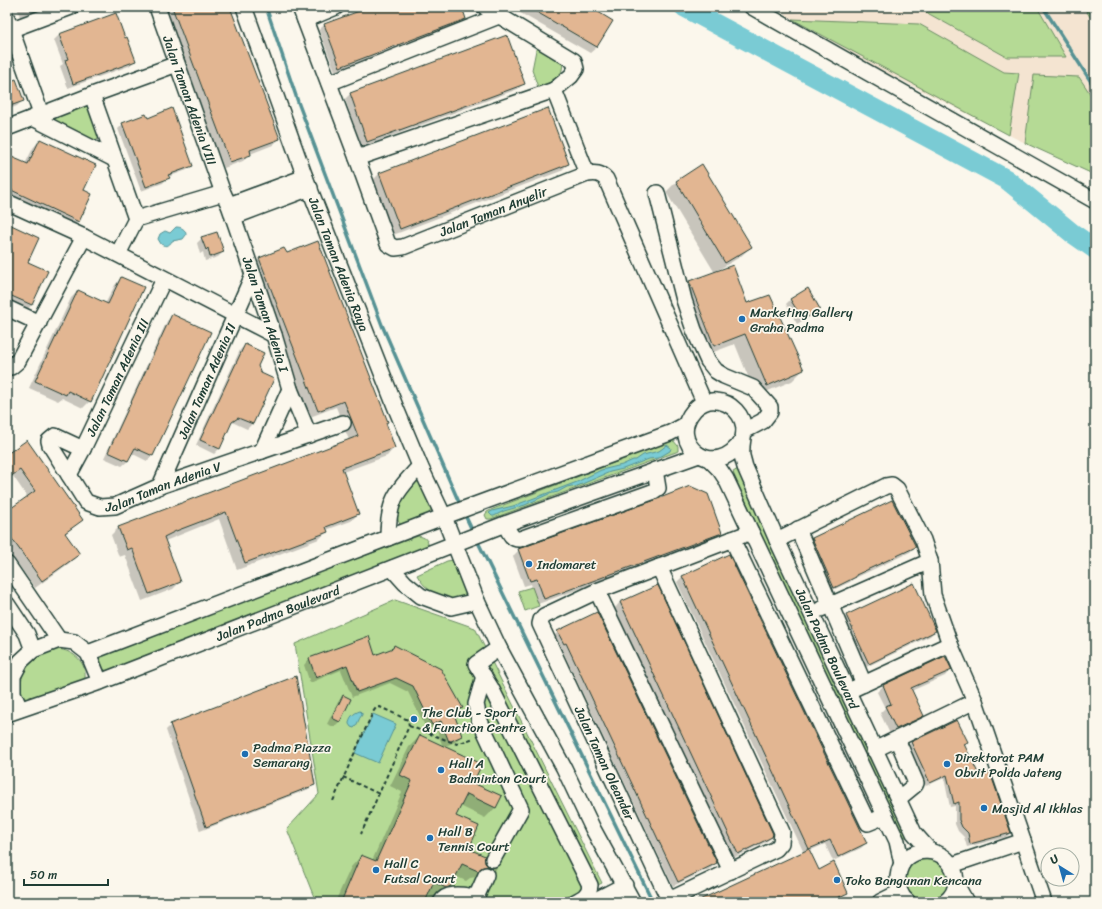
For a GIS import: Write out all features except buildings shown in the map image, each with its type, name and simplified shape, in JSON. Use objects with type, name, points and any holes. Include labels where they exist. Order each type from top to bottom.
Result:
[{"type":"street","points":[[71,7],[8,26],[37,116],[114,159]]},
{"type":"street","name":"Jalan Taman Adenia VIII","points":[[157,7],[228,205]]},
{"type":"street","name":"Jalan Taman Adenia Raya","points":[[244,7],[307,183],[395,406],[420,466],[444,517],[477,601],[499,648],[564,768],[593,829],[633,902]]},
{"type":"street","points":[[302,13],[336,7]]},
{"type":"street","points":[[358,158],[554,90],[572,76],[576,69],[574,61],[485,7]]},
{"type":"street","points":[[752,7],[1095,201]]},
{"type":"street","name":"Jalan Taman Anyelir","points":[[302,13],[358,158],[388,244],[395,248],[403,247],[587,174]]},
{"type":"street","points":[[328,83],[499,16]]},
{"type":"street","points":[[7,128],[177,64]]},
{"type":"street","points":[[554,90],[587,174],[597,173],[606,179],[704,402]]},
{"type":"street","points":[[92,95],[136,219],[118,254]]},
{"type":"street","points":[[136,219],[228,205],[307,183]]},
{"type":"street","points":[[657,193],[684,300],[694,330],[712,366],[724,376],[753,388],[771,408],[768,415],[743,436]]},
{"type":"street","points":[[7,202],[84,237],[274,335]]},
{"type":"street","name":"Jalan Taman Adenia I","points":[[228,205],[274,335],[290,389],[309,435]]},
{"type":"street","points":[[7,367],[18,361],[84,237]]},
{"type":"street","name":"Jalan Taman Adenia II","points":[[160,486],[253,276]]},
{"type":"street","name":"Jalan Taman Adenia III","points":[[69,475],[83,449],[164,279]]},
{"type":"street","points":[[7,308],[39,323]]},
{"type":"street","points":[[692,374],[712,366]]},
{"type":"street","points":[[262,451],[290,389]]},
{"type":"street","points":[[719,401],[732,406],[743,421],[743,436],[737,449],[720,459],[704,457],[692,449],[687,442],[685,425],[689,415],[696,407],[704,402],[719,401]]},
{"type":"street","name":"Jalan Taman Adenia V","points":[[83,449],[55,436],[50,441],[50,446],[86,502],[100,507],[115,506],[160,486],[343,423]]},
{"type":"street","points":[[88,652],[670,433],[685,425]]},
{"type":"street","name":"Jalan Padma Boulevard","points":[[743,436],[742,456],[745,467],[777,540],[914,833],[930,851]]},
{"type":"street","name":"Jalan Padma Boulevard","points":[[14,712],[100,682],[502,525],[655,470],[704,457],[720,470],[726,479],[897,841],[902,864]]},
{"type":"street","points":[[388,538],[388,519],[394,496],[420,466]]},
{"type":"street","points":[[777,540],[886,486],[892,485],[897,489],[923,540],[930,561],[933,595],[950,644],[975,702],[1044,902]]},
{"type":"street","points":[[798,529],[864,684]]},
{"type":"street","points":[[731,871],[598,591],[751,532]]},
{"type":"street","points":[[732,539],[868,823],[885,816]]},
{"type":"street","points":[[811,614],[930,561]]},
{"type":"street","points":[[7,564],[59,640]]},
{"type":"street","points":[[659,567],[782,832],[781,843],[776,849],[670,901]]},
{"type":"street","points":[[393,568],[405,583],[421,596],[451,607],[477,601]]},
{"type":"street","name":"Jalan Taman Oleander","points":[[598,591],[544,616],[540,624],[670,901]]},
{"type":"street","points":[[7,604],[27,634],[32,650]]},
{"type":"street","points":[[773,623],[791,616]]},
{"type":"street","points":[[14,712],[10,677],[21,661],[32,650],[59,640],[74,642],[88,652],[100,682]]},
{"type":"street","points":[[847,692],[950,644]]},
{"type":"street","points":[[493,859],[521,809],[479,719],[476,704],[480,670],[499,648]]},
{"type":"street","points":[[480,670],[590,885],[586,896],[575,902]]},
{"type":"street","points":[[874,750],[975,702]]},
{"type":"street","points":[[814,713],[832,704]]},
{"type":"street","points":[[897,739],[916,783],[898,799]]},
{"type":"street","points":[[496,755],[518,744]]},
{"type":"street","points":[[952,865],[1023,841]]},
{"type":"street","points":[[880,902],[904,897],[897,883],[898,873],[902,864],[909,856],[919,852],[930,851],[938,853],[946,858],[952,865],[956,884],[966,902]]},
{"type":"street","points":[[441,902],[449,895],[476,899],[486,875]]},
{"type":"street","points":[[945,902],[953,893],[956,884]]},
{"type":"street","points":[[592,902],[624,885]]},
{"type":"path","points":[[333,801],[376,708],[380,707],[408,720],[409,726],[361,834]]},
{"type":"path","points":[[409,726],[457,744],[486,734]]},
{"type":"path","points":[[343,777],[379,794]]},
{"type":"shaded area","points":[[772,7],[1095,7],[1095,175],[1017,139],[883,71]]},
{"type":"green space","points":[[922,7],[1037,7],[1066,57],[1007,57],[922,10]]},
{"type":"green space","points":[[1084,7],[1095,7],[1095,25]]},
{"type":"green space","points":[[792,19],[919,24],[1004,72],[1019,73],[1009,135]]},
{"type":"green space","points":[[537,45],[563,59],[562,72],[560,76],[550,85],[539,90],[532,70]]},
{"type":"green space","points":[[1034,75],[1079,77],[1095,101],[1095,175],[1025,143]]},
{"type":"green space","points":[[88,104],[99,137],[95,143],[50,122],[49,116]]},
{"type":"green space","points":[[673,440],[678,446],[678,451],[676,452],[491,519],[487,519],[485,515],[493,509]]},
{"type":"green space","points":[[738,469],[741,471],[909,834],[908,837],[903,837],[810,642],[734,475],[733,472]]},
{"type":"green space","points":[[421,480],[432,508],[423,518],[402,528],[398,520],[398,508],[407,491]]},
{"type":"green space","points":[[418,536],[426,539],[428,548],[108,671],[100,665],[99,655],[109,650]]},
{"type":"green space","points":[[453,560],[473,594],[454,599],[441,597],[427,588],[417,575],[447,561]]},
{"type":"green space","points":[[532,587],[539,606],[525,611],[518,591]]},
{"type":"green space","name":"The Club - Sport & Function Centre","points":[[395,600],[475,628],[602,883],[564,902],[316,902],[287,829],[319,794],[295,644]]},
{"type":"green space","points":[[55,649],[72,653],[83,666],[85,678],[80,682],[29,699],[24,698],[21,681],[28,663],[36,655]]},
{"type":"green space","points":[[928,855],[945,866],[949,877],[949,885],[945,891],[932,900],[917,900],[911,897],[903,880],[910,863]]},
{"type":"water","points":[[176,227],[185,231],[186,235],[183,239],[172,241],[167,246],[161,244],[158,239],[160,234],[165,231],[170,233]]},
{"type":"water","points":[[667,445],[671,448],[670,451],[658,458],[649,459],[623,469],[610,472],[575,487],[567,487],[558,492],[549,494],[525,505],[504,511],[494,516],[489,513],[513,506],[577,482],[601,470],[636,460],[643,455],[659,451]]},
{"type":"water","points":[[360,711],[362,715],[354,728],[351,727],[349,722],[353,714]]},
{"type":"water","points":[[373,714],[396,724],[378,763],[355,753]]},
{"type":"waterway","points":[[266,7],[298,102],[382,325],[461,507]]},
{"type":"waterway","points":[[684,7],[1006,179],[1072,233],[1095,249]]},
{"type":"waterway","points":[[1043,7],[1095,88]]},
{"type":"waterway","points":[[464,513],[473,532]]},
{"type":"waterway","points":[[477,540],[653,902]]},
{"type":"place","name":"Marketing Gallery Graha Padma","points":[[742,319]]},
{"type":"place","name":"Indomaret","points":[[529,564]]},
{"type":"place","name":"The Club - Sport & Function Centre","points":[[414,719]]},
{"type":"place","name":"Padma Piazza Semarang","points":[[245,754]]},
{"type":"place","name":"Direktorat PAM Obvit Polda Jateng","points":[[947,764]]},
{"type":"place","name":"Hall A Badminton Court","points":[[441,770]]},
{"type":"place","name":"Masjid Al Ikhlas","points":[[984,808]]},
{"type":"place","name":"Hall B Tennis Court","points":[[430,838]]},
{"type":"place","name":"Hall C Futsal Court","points":[[376,870]]},
{"type":"place","name":"Toko Bangunan Kencana","points":[[837,880]]}]
